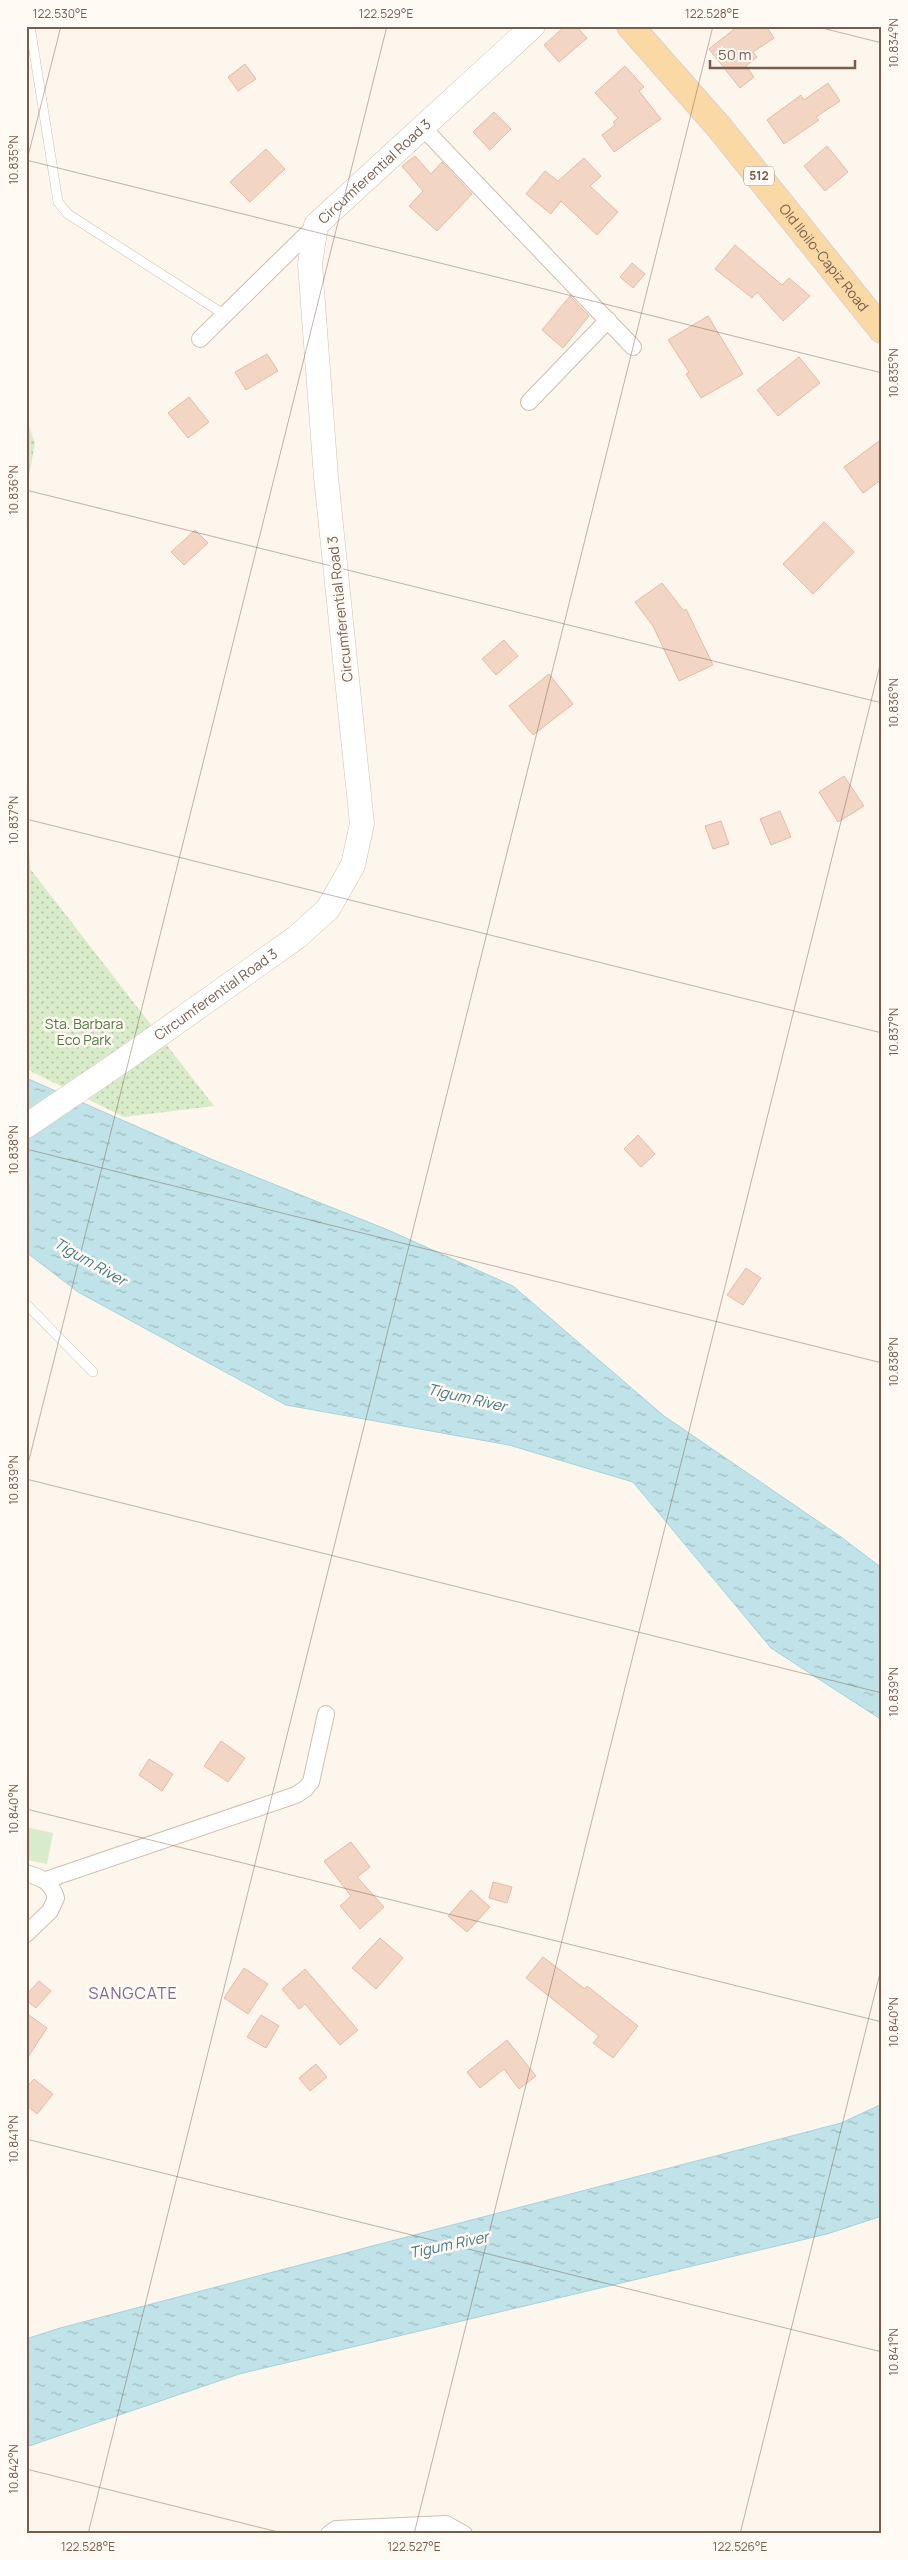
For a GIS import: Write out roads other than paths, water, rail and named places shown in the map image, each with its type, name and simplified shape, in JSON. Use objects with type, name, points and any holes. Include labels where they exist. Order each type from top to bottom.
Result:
[{"type":"main road","name":"Circumferential Road 3","points":[[26,1126],[122,1061],[297,937],[328,909],[353,865],[362,824],[325,467],[310,264],[316,225],[424,129],[533,26]]},
{"type":"main road","name":"Old Iloilo-Capiz Road","points":[[630,26],[719,126],[882,330]]},
{"type":"street","points":[[424,129],[634,347]]},
{"type":"street","points":[[200,339],[316,225]]},
{"type":"street","points":[[529,402],[608,320]]},
{"type":"street","points":[[46,1880],[296,1795],[311,1782],[326,1714]]},
{"type":"street","points":[[26,1873],[46,1880],[54,1888],[56,1898],[50,1911],[26,1934]]},
{"type":"street","points":[[329,2534],[336,2529],[446,2524],[464,2534]]},
{"type":"lane","points":[[30,26],[58,202],[68,214],[225,315]]},
{"type":"lane","points":[[26,1304],[93,1372]]},
{"type":"water","name":"Tigum River","points":[[26,1078],[211,1159],[388,1230],[513,1286],[664,1416],[841,1537],[882,1568],[882,1720],[771,1648],[633,1482],[509,1445],[286,1405],[78,1292],[26,1252]]},
{"type":"water","name":"Tigum River","points":[[882,2104],[882,2216],[827,2234],[239,2374],[26,2447],[26,2339],[60,2328],[841,2123]]},
{"type":"district","name":"SANGCATE","points":[[133,1993]]},
{"type":"park label","name":"Sta. Barbara Eco Park","points":[[84,1032]]}]
